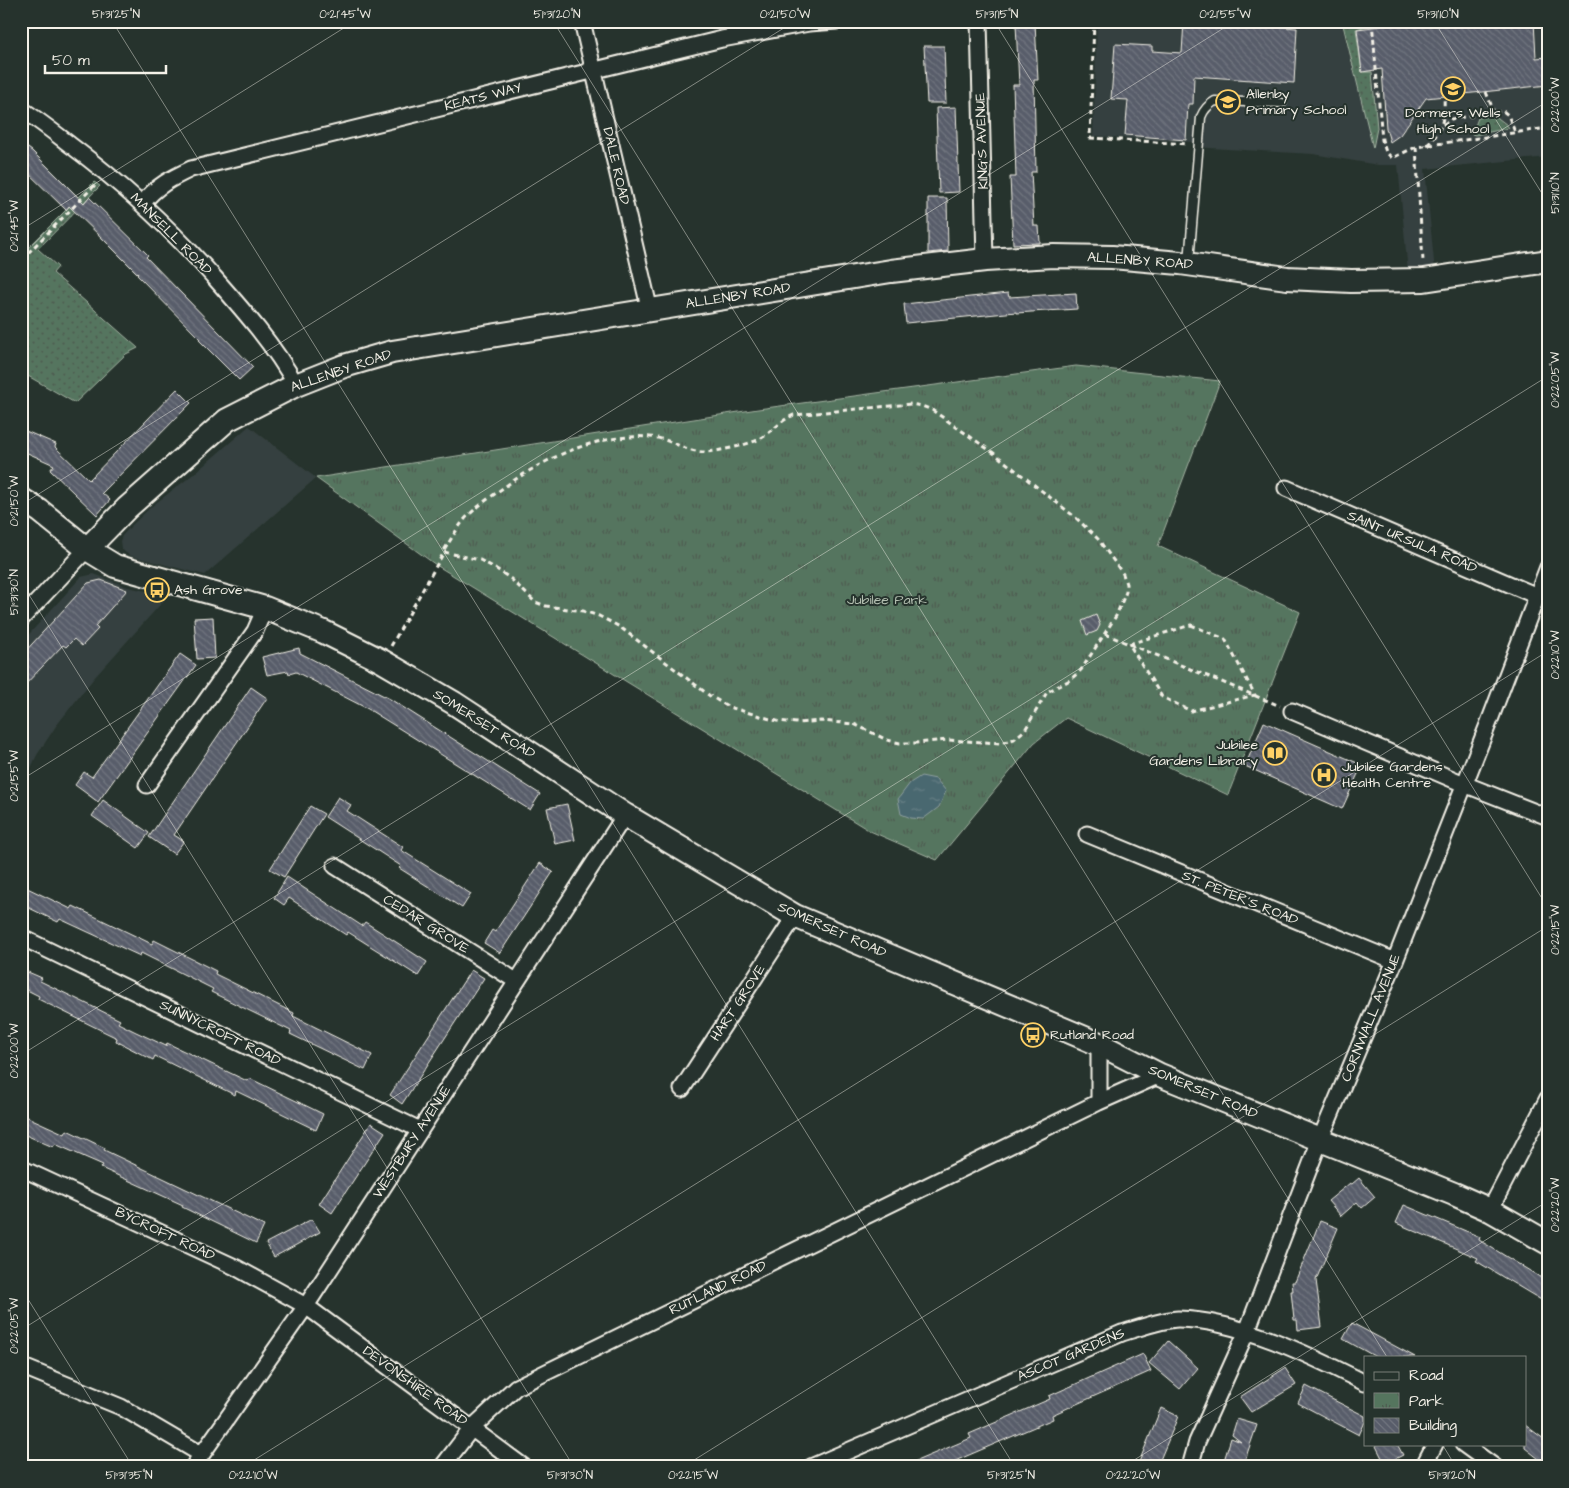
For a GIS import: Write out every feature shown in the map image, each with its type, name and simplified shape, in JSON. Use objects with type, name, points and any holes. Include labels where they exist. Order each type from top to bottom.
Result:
[{"type":"street","name":"DALE ROAD","points":[[582,21],[650,311]]},
{"type":"street","name":"KEATS WAY","points":[[143,203],[152,192],[166,181],[191,169],[722,39],[809,23],[837,21]]},
{"type":"street","name":"KING'S AVENUE","points":[[979,21],[985,260]]},
{"type":"street","name":"MANSELL ROAD","points":[[21,109],[107,173],[143,203],[239,305],[284,363],[296,385]]},
{"type":"street","name":"ALLENBY ROAD","points":[[21,618],[127,508],[227,420],[296,385],[344,366],[392,352],[891,271],[985,260],[1054,256],[1112,257],[1189,264],[1287,278],[1350,280],[1424,280],[1548,261]]},
{"type":"street","name":"SAINT URSULA ROAD","points":[[1286,488],[1537,596]]},
{"type":"street","name":"SOMERSET ROAD","points":[[21,499],[40,511],[87,549],[115,566],[265,608],[324,632],[382,661],[454,703],[625,814],[795,916],[1099,1044],[1160,1075],[1454,1194],[1490,1210],[1548,1243]]},
{"type":"street","name":"CORNWALL AVENUE","points":[[1190,1467],[1197,1442],[1247,1331],[1320,1140],[1395,961],[1548,567]]},
{"type":"street","points":[[147,785],[255,631],[265,608]]},
{"type":"street","points":[[1292,711],[1464,784],[1548,817]]},
{"type":"street","name":"WESTBURY AVENUE","points":[[197,1460],[306,1306],[625,814]]},
{"type":"street","name":"ST. PETER'S ROAD","points":[[1087,834],[1395,961]]},
{"type":"street","name":"CEDAR GROVE","points":[[336,866],[516,981]]},
{"type":"street","name":"HART GROVE","points":[[682,1089],[795,916]]},
{"type":"street","name":"SUNNYCROFT ROAD","points":[[21,936],[420,1130]]},
{"type":"street","points":[[1099,1044],[1099,1102]]},
{"type":"street","name":"RUTLAND ROAD","points":[[442,1467],[472,1428],[516,1387],[1099,1102],[1160,1075]]},
{"type":"street","points":[[1490,1210],[1548,1098]]},
{"type":"street","name":"BYCROFT ROAD","points":[[21,1168],[235,1266],[306,1306]]},
{"type":"street","name":"DEVONSHIRE ROAD","points":[[306,1306],[524,1467]]},
{"type":"street","name":"ASCOT GARDENS","points":[[811,1467],[1122,1332],[1177,1319],[1247,1331],[1320,1361],[1364,1383]]},
{"type":"street","points":[[21,1366],[121,1407],[197,1460]]},
{"type":"street","points":[[1422,1467],[1434,1446]]},
{"type":"street","points":[[1466,1446],[1495,1467]]},
{"type":"lane","points":[[1189,264],[1203,111],[1215,101],[1282,103]]},
{"type":"path","points":[[1094,21],[1090,138],[1190,144]]},
{"type":"path","points":[[1372,21],[1384,146],[1386,152],[1392,158],[1396,158],[1416,147],[1548,128]]},
{"type":"path","points":[[1486,92],[1494,112]]},
{"type":"path","points":[[1427,145],[1432,141],[1443,124],[1445,113],[1444,96]]},
{"type":"path","points":[[1443,124],[1451,119],[1503,110],[1508,115],[1515,132]]},
{"type":"path","points":[[1416,147],[1422,256]]},
{"type":"path","points":[[28,253],[107,173]]},
{"type":"path","points":[[382,661],[443,552],[465,520],[479,506],[509,483],[547,461],[594,443],[626,438],[648,437],[663,439],[705,452],[752,442],[764,437],[785,419],[794,415],[911,404],[932,410],[995,454],[1075,517],[1098,540],[1123,574],[1126,592],[1116,616],[1081,670],[1070,680],[1047,692],[1025,730],[1014,739],[1001,743],[947,740],[916,744],[886,740],[854,724],[821,721],[797,723],[777,721],[729,707],[710,696],[620,627],[599,616],[583,611],[551,607],[535,602],[511,579],[495,568],[480,560],[443,552]]},
{"type":"path","points":[[1129,644],[1191,625],[1225,639],[1254,695]]},
{"type":"path","points":[[1105,634],[1292,711]]},
{"type":"path","points":[[1129,644],[1162,697],[1192,711],[1254,695]]},
{"type":"shaded area","points":[[1097,21],[1341,21],[1352,65],[1342,21],[1548,21],[1548,157],[1425,169],[1435,272],[1408,273],[1398,165],[1378,165],[1313,154],[1193,147],[1192,142],[1093,136]]},
{"type":"shaded area","points":[[249,426],[316,478],[205,575],[131,556],[121,548],[120,541],[122,536],[131,526],[152,506],[195,473]]},
{"type":"shaded area","points":[[94,574],[128,587],[168,596],[94,678],[56,726],[37,755],[21,789],[21,643],[81,577]]},
{"type":"green space","points":[[1342,21],[1366,21],[1367,26],[1356,29],[1362,72],[1372,72],[1377,128],[1373,148]]},
{"type":"green space","points":[[1494,115],[1509,128],[1472,134],[1478,118]]},
{"type":"green space","points":[[94,182],[100,186],[38,249],[58,267],[53,273],[138,348],[126,354],[75,403],[21,372],[21,244],[27,249]]},
{"type":"green space","name":"Jubilee Park","points":[[1076,366],[1220,381],[1158,546],[1300,612],[1228,795],[1066,718],[1034,743],[937,860],[870,831],[436,565],[316,478],[758,409]]},
{"type":"water","points":[[921,776],[936,779],[946,791],[939,807],[923,819],[911,818],[901,814],[898,799],[910,783]]},
{"type":"building","points":[[1184,21],[1258,21],[1258,25],[1297,28],[1294,83],[1194,76],[1193,104],[1188,104],[1186,140],[1125,135],[1128,100],[1111,99],[1115,44],[1152,46],[1152,51],[1182,53]]},
{"type":"building","name":"Dormers Wells High School","points":[[1380,21],[1534,21],[1536,58],[1548,57],[1548,85],[1426,98],[1400,135],[1390,142],[1386,128],[1382,69],[1362,72],[1357,29],[1381,26]]},
{"type":"building","points":[[1035,23],[1038,80],[1034,80],[1036,172],[1031,172],[1034,226],[1039,226],[1040,243],[1013,244],[1010,177],[1016,177],[1013,85],[1019,85],[1016,24]]},
{"type":"building","points":[[924,46],[944,46],[946,103],[927,103]]},
{"type":"building","points":[[956,107],[959,192],[939,193],[936,108]]},
{"type":"building","points":[[21,143],[32,151],[84,203],[89,197],[148,255],[146,257],[253,367],[239,380],[104,240],[69,206],[66,210],[21,166]]},
{"type":"building","points":[[928,198],[947,198],[948,251],[928,253]]},
{"type":"building","points":[[1008,293],[1009,297],[1076,293],[1077,309],[1016,312],[906,323],[904,304]]},
{"type":"building","points":[[177,389],[191,403],[102,493],[110,500],[97,515],[50,470],[54,465],[21,450],[21,429],[56,444],[55,447],[89,480]]},
{"type":"building","points":[[101,580],[127,590],[95,626],[98,629],[82,646],[74,639],[66,647],[63,645],[21,689],[21,656],[88,583]]},
{"type":"building","points":[[1096,615],[1100,625],[1097,631],[1087,635],[1082,621]]},
{"type":"building","points":[[213,617],[215,658],[197,659],[194,618]]},
{"type":"building","points":[[299,648],[300,653],[390,699],[540,794],[530,810],[368,709],[296,672],[289,674],[288,671],[267,675],[262,657]]},
{"type":"building","points":[[180,654],[196,665],[98,802],[75,785],[84,772],[92,777]]},
{"type":"building","points":[[251,687],[267,698],[174,835],[184,841],[174,854],[149,837]]},
{"type":"building","points":[[1264,722],[1362,765],[1342,809],[1245,766]]},
{"type":"building","points":[[338,797],[351,805],[347,811],[403,847],[401,850],[471,894],[462,908],[399,868],[401,866],[325,817]]},
{"type":"building","points":[[103,800],[149,833],[138,848],[92,816]]},
{"type":"building","points":[[567,804],[575,840],[555,844],[547,808]]},
{"type":"building","points":[[310,806],[324,814],[284,877],[270,869]]},
{"type":"building","points":[[540,863],[553,872],[500,953],[484,943],[492,930],[495,932]]},
{"type":"building","points":[[287,877],[362,926],[365,922],[427,962],[418,976],[348,932],[346,935],[289,898],[284,905],[274,898]]},
{"type":"building","points":[[21,885],[71,909],[73,906],[152,944],[154,940],[216,971],[215,974],[294,1013],[293,1016],[372,1055],[365,1070],[290,1034],[291,1031],[211,992],[213,989],[141,953],[140,956],[60,919],[58,922],[21,904]]},
{"type":"building","points":[[21,969],[42,978],[40,981],[120,1020],[118,1023],[136,1032],[166,1046],[167,1043],[247,1081],[249,1078],[323,1114],[316,1130],[236,1091],[235,1095],[155,1056],[153,1060],[116,1041],[117,1038],[38,999],[39,996],[21,987]]},
{"type":"building","points":[[471,970],[484,978],[402,1104],[390,1095]]},
{"type":"building","points":[[21,1114],[65,1134],[67,1130],[105,1148],[104,1150],[264,1226],[256,1243],[182,1207],[183,1205],[101,1168],[103,1165],[55,1144],[53,1147],[21,1133]]},
{"type":"building","points":[[371,1123],[385,1132],[332,1213],[319,1204]]},
{"type":"building","points":[[1359,1178],[1375,1197],[1362,1208],[1357,1202],[1341,1216],[1328,1201]]},
{"type":"building","points":[[1404,1205],[1480,1237],[1479,1240],[1548,1282],[1548,1304],[1476,1261],[1478,1258],[1396,1223]]},
{"type":"building","points":[[312,1219],[320,1232],[274,1257],[266,1243]]},
{"type":"building","points":[[1320,1221],[1338,1228],[1316,1280],[1322,1327],[1298,1330],[1297,1320],[1294,1320],[1292,1282],[1295,1282]]},
{"type":"building","points":[[1352,1323],[1413,1356],[1374,1356],[1343,1339]]},
{"type":"building","points":[[1168,1341],[1198,1368],[1180,1389],[1149,1363]]},
{"type":"building","points":[[1143,1354],[1151,1371],[1052,1415],[1053,1419],[941,1467],[902,1467],[971,1438],[969,1434],[1050,1399],[1049,1396]]},
{"type":"building","points":[[1285,1368],[1296,1385],[1251,1412],[1240,1397]]},
{"type":"building","points":[[1306,1386],[1364,1415],[1364,1424],[1359,1435],[1298,1403]]},
{"type":"building","points":[[1161,1408],[1178,1416],[1173,1429],[1157,1467],[1137,1467]]},
{"type":"building","points":[[1237,1419],[1257,1425],[1243,1467],[1222,1467],[1231,1438],[1241,1442],[1232,1435]]},
{"type":"building","points":[[1526,1426],[1548,1442],[1548,1466],[1525,1448]]},
{"type":"building","points":[[1376,1446],[1398,1446],[1403,1455],[1385,1464]]},
{"type":"place","name":"Dormers Wells High School","points":[[1453,89]]},
{"type":"place","name":"Allenby Primary School","points":[[1228,102]]},
{"type":"place","name":"Ash Grove","points":[[157,590]]},
{"type":"place","name":"Jubilee Gardens Library","points":[[1275,753]]},
{"type":"place","name":"Jubilee Gardens Health Centre","points":[[1324,775]]},
{"type":"place","name":"Rutland Road","points":[[1033,1035]]}]
